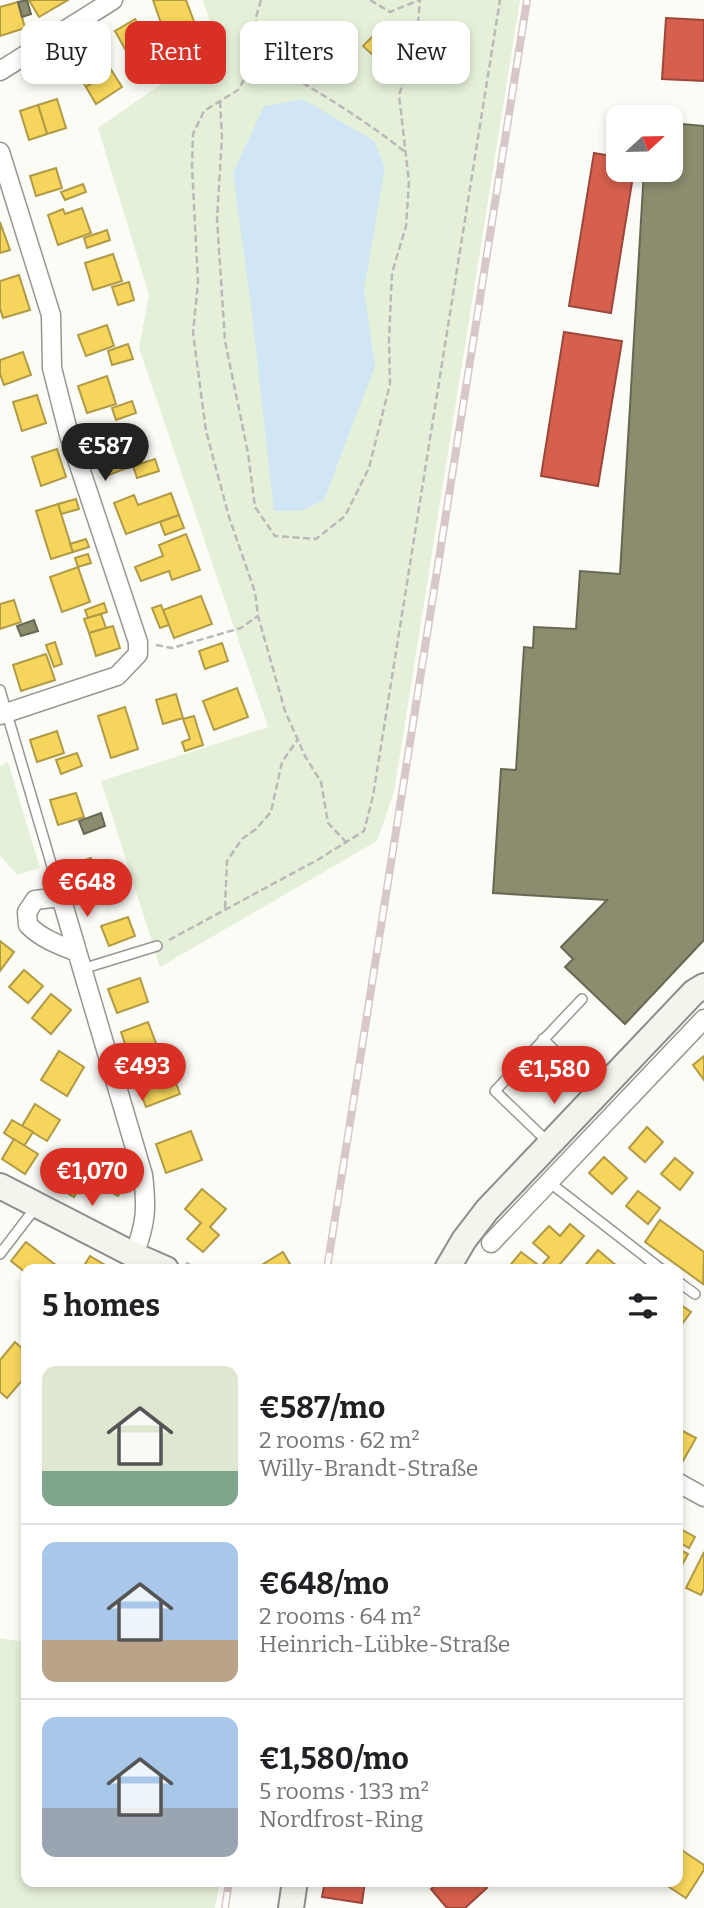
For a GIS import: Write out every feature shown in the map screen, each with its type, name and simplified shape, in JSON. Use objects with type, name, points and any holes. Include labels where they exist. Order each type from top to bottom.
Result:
[{"type":"street","points":[[0,71],[113,0]]},
{"type":"street","points":[[0,152],[51,315],[52,368],[69,435],[138,642],[138,654],[117,676],[4,714]]},
{"type":"street","points":[[80,961],[37,934],[28,925],[27,912],[35,900],[61,897],[80,961],[143,1175],[145,1222],[134,1255]]},
{"type":"street","points":[[450,1264],[487,1210],[694,992],[704,986]]},
{"type":"street","points":[[491,1243],[704,1019]]},
{"type":"street","points":[[0,1186],[155,1264]]},
{"type":"street","points":[[683,1485],[704,1497]]},
{"type":"street","points":[[291,1908],[294,1887]]},
{"type":"lane","points":[[0,690],[4,714],[30,790],[61,897]]},
{"type":"lane","points":[[80,961],[157,946]]},
{"type":"lane","points":[[550,1144],[495,1091],[582,999]]},
{"type":"lane","points":[[543,1039],[598,1093]]},
{"type":"lane","points":[[549,1182],[655,1264]]},
{"type":"lane","points":[[0,1254],[37,1206]]},
{"type":"lane","points":[[683,1285],[695,1294]]},
{"type":"path","points":[[256,21],[261,0]]},
{"type":"path","points":[[220,101],[222,137],[217,219],[225,341],[248,453],[255,507],[275,536],[316,539],[345,516],[369,468],[390,384],[389,340],[393,273],[406,226],[409,182],[399,95],[416,47],[420,0],[390,12],[370,0]]},
{"type":"path","points":[[157,946],[365,831],[373,796],[500,0]]},
{"type":"path","points":[[241,84],[238,90],[204,111],[193,134],[198,282],[193,334],[206,431],[229,517],[255,592],[258,616],[285,711],[305,756],[321,782],[328,823],[347,843]]},
{"type":"path","points":[[307,84],[406,152]]},
{"type":"path","points":[[138,642],[172,648],[241,628],[258,616]]},
{"type":"path","points":[[226,909],[224,904],[227,861],[242,839],[256,829],[271,812],[282,762],[298,739]]},
{"type":"green space","points":[[203,0],[520,0],[394,792],[377,841],[160,967],[101,781],[268,727],[139,348],[149,295],[98,128],[161,84],[226,84],[226,21],[210,21]]},
{"type":"green space","points":[[8,762],[40,868],[17,875],[0,855],[0,766]]},
{"type":"green space","points":[[0,1638],[21,1641],[21,1887],[219,1887],[215,1908],[0,1908]]},
{"type":"water","points":[[303,99],[374,141],[385,167],[364,290],[375,366],[324,500],[301,511],[274,511],[233,173],[264,106]]},
{"type":"building: Homes","points":[[29,0],[68,0],[39,17]]},
{"type":"building: Homes","points":[[153,0],[186,0],[194,21],[160,21]]},
{"type":"building: Homes","points":[[18,2],[23,21],[21,29],[0,36],[0,7]]},
{"type":"building: Homes","points":[[125,25],[125,49],[115,31]]},
{"type":"building: Homes","points":[[372,37],[372,54],[363,46]]},
{"type":"building: Homes","points":[[111,72],[122,87],[96,104],[86,87],[91,84],[111,84]]},
{"type":"building: Homes","points":[[57,99],[66,128],[47,134],[38,105]]},
{"type":"building: Homes","points":[[38,105],[47,134],[29,140],[20,111]]},
{"type":"building: Homes","points":[[56,168],[62,188],[36,196],[30,176]]},
{"type":"building: Homes","points":[[83,184],[86,192],[65,200],[61,192]]},
{"type":"building: Homes","points":[[82,208],[91,233],[58,245],[48,215],[63,209],[65,214]]},
{"type":"building: Homes","points":[[0,222],[10,250],[0,253]]},
{"type":"building: Homes","points":[[107,230],[110,240],[87,248],[84,238]]},
{"type":"building: Homes","points":[[113,254],[122,281],[93,290],[85,263]]},
{"type":"building: Homes","points":[[19,275],[30,310],[3,318],[0,308],[0,281]]},
{"type":"building: Homes","points":[[129,282],[134,300],[118,305],[112,287]]},
{"type":"building: Homes","points":[[107,325],[114,346],[86,356],[78,335]]},
{"type":"building: Homes","points":[[128,344],[133,359],[112,365],[108,351]]},
{"type":"building: Homes","points":[[23,352],[31,375],[4,385],[0,374],[0,360]]},
{"type":"building: Homes","points":[[107,376],[116,404],[87,413],[78,386]]},
{"type":"building: Homes","points":[[37,395],[46,423],[22,431],[13,402]]},
{"type":"building: Homes","points":[[132,401],[136,413],[116,420],[112,408]]},
{"type":"building: Homes","points":[[119,434],[130,467],[106,476],[94,442]]},
{"type":"building: Homes","points":[[57,449],[66,477],[41,486],[32,457]]},
{"type":"building: Homes","points":[[155,459],[159,471],[137,478],[133,466]]},
{"type":"building: Homes","points":[[171,493],[179,515],[126,534],[114,503],[134,495],[138,505]]},
{"type":"building: Homes","points":[[76,499],[79,509],[61,514],[58,504]]},
{"type":"building: Homes","points":[[58,504],[73,552],[51,559],[36,511]]},
{"type":"building: Homes","points":[[179,515],[184,528],[165,535],[160,522]]},
{"type":"building: Homes","points":[[186,534],[200,570],[172,580],[169,571],[141,581],[135,567],[163,556],[159,545]]},
{"type":"building: Homes","points":[[86,539],[89,547],[73,552],[70,544]]},
{"type":"building: Homes","points":[[88,554],[91,563],[78,567],[75,558]]},
{"type":"building: Homes","points":[[78,567],[90,602],[62,612],[50,577]]},
{"type":"building: Homes","points":[[201,596],[212,624],[174,638],[163,610]]},
{"type":"building: Homes","points":[[14,600],[21,622],[0,629],[0,604]]},
{"type":"building: Homes","points":[[104,603],[107,612],[88,618],[85,610]]},
{"type":"building: Homes","points":[[161,605],[169,625],[160,628],[152,608]]},
{"type":"building: Homes","points":[[101,614],[106,628],[89,633],[84,619]]},
{"type":"building: Homes","points":[[113,626],[120,648],[96,656],[89,633]]},
{"type":"building: Homes","points":[[55,642],[62,664],[54,667],[46,645]]},
{"type":"building: Homes","points":[[222,643],[228,661],[205,669],[199,651]]},
{"type":"building: Homes","points":[[46,654],[55,680],[21,691],[13,665]]},
{"type":"building: Homes","points":[[237,688],[248,717],[214,730],[203,701]]},
{"type":"building: Homes","points":[[176,694],[183,718],[163,724],[156,700]]},
{"type":"building: Homes","points":[[125,707],[138,749],[111,758],[98,716]]},
{"type":"building: Homes","points":[[194,716],[203,745],[185,751],[182,742],[190,739],[183,719]]},
{"type":"building: Homes","points":[[57,731],[64,753],[37,762],[30,740]]},
{"type":"building: Homes","points":[[77,753],[82,766],[61,774],[56,760]]},
{"type":"building: Homes","points":[[76,793],[84,817],[58,825],[50,800]]},
{"type":"building: Homes","points":[[91,858],[99,881],[78,888],[70,865]]},
{"type":"building: Homes","points":[[128,917],[135,936],[109,946],[101,926]]},
{"type":"building: Homes","points":[[0,941],[14,952],[0,971]]},
{"type":"building: Homes","points":[[24,970],[43,986],[28,1003],[9,987]]},
{"type":"building: Homes","points":[[140,978],[148,1002],[117,1013],[108,989]]},
{"type":"building: Homes","points":[[51,994],[71,1010],[51,1034],[32,1018]]},
{"type":"building: Homes","points":[[148,1022],[157,1046],[129,1056],[121,1032]]},
{"type":"building: Homes","points":[[59,1051],[84,1067],[67,1096],[41,1080]]},
{"type":"building: Homes","points":[[704,1056],[704,1080],[693,1065]]},
{"type":"building: Homes","points":[[169,1064],[180,1094],[146,1107],[135,1077]]},
{"type":"building: Homes","points":[[35,1104],[60,1120],[47,1141],[22,1126]]},
{"type":"building: Homes","points":[[12,1120],[33,1132],[24,1146],[4,1133]]},
{"type":"building: Homes","points":[[647,1127],[663,1142],[645,1162],[629,1148]]},
{"type":"building: Homes","points":[[191,1131],[202,1160],[166,1173],[156,1144]]},
{"type":"building: Homes","points":[[14,1139],[38,1154],[25,1174],[2,1159]]},
{"type":"building: Homes","points":[[83,1151],[95,1159],[74,1197],[54,1185],[67,1162],[74,1166]]},
{"type":"building: Homes","points":[[604,1157],[627,1178],[612,1194],[589,1173]]},
{"type":"building: Homes","points":[[675,1158],[693,1173],[680,1190],[661,1174]]},
{"type":"building: Homes","points":[[115,1174],[127,1181],[118,1196],[106,1189]]},
{"type":"building: Homes","points":[[202,1189],[226,1209],[210,1227],[219,1235],[203,1252],[187,1239],[201,1223],[185,1209]]},
{"type":"building: Homes","points":[[638,1191],[660,1208],[648,1224],[626,1206]]},
{"type":"building: Homes","points":[[660,1220],[704,1252],[703,1284],[683,1270],[683,1264],[675,1264],[645,1242]]},
{"type":"building: Homes","points":[[570,1224],[584,1236],[560,1264],[543,1264],[549,1257],[533,1243],[549,1226],[560,1236]]},
{"type":"building: Homes","points":[[26,1242],[54,1264],[21,1264],[21,1269],[11,1261]]},
{"type":"building: Homes","points":[[598,1250],[614,1264],[586,1264]]},
{"type":"building: Homes","points":[[283,1252],[290,1264],[263,1264]]},
{"type":"building: Homes","points":[[521,1252],[537,1264],[511,1264]]},
{"type":"building: Homes","points":[[90,1256],[104,1264],[85,1264]]},
{"type":"building: Homes","points":[[683,1306],[691,1312],[683,1323]]},
{"type":"building: Homes","points":[[15,1342],[21,1347],[21,1382],[7,1398],[0,1392],[0,1360]]},
{"type":"building: Homes","points":[[683,1431],[696,1438],[683,1461]]},
{"type":"building: Homes","points":[[683,1530],[695,1537],[689,1548],[683,1544]]},
{"type":"building: Homes","points":[[704,1552],[704,1589],[701,1595],[686,1588]]},
{"type":"building: Homes","points":[[683,1851],[704,1865],[704,1870],[686,1898],[669,1887],[683,1887]]},
{"type":"building: Shops","points":[[666,18],[704,20],[704,81],[662,79]]},
{"type":"building: Shops","points":[[594,153],[606,155],[606,182],[632,182],[611,313],[569,306]]},
{"type":"building: Shops","points":[[564,332],[622,341],[598,486],[541,476]]},
{"type":"building: Shops","points":[[324,1887],[364,1887],[362,1903],[322,1897]]},
{"type":"building: Shops","points":[[487,1888],[465,1908],[447,1908],[431,1889]]},
{"type":"building: Industry","points":[[27,0],[31,14],[22,17],[18,2]]},
{"type":"building: Industry","points":[[683,124],[704,126],[704,940],[625,1024],[565,967],[573,959],[561,947],[607,900],[493,893],[501,769],[516,770],[524,647],[533,648],[534,627],[576,629],[580,571],[620,574],[643,182],[683,182]]},
{"type":"building: Industry","points":[[34,620],[38,631],[21,636],[17,626]]},
{"type":"building: Industry","points":[[101,813],[105,826],[84,834],[79,821]]},
{"type":"railway","points":[[328,1264],[527,0]]},
{"type":"railway","points":[[225,1908],[228,1887]]}]
